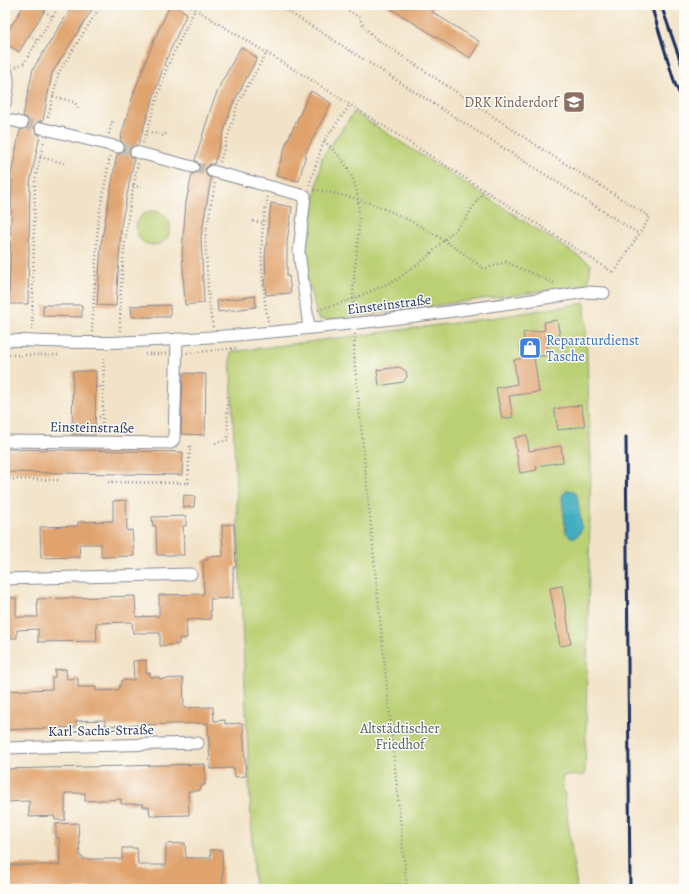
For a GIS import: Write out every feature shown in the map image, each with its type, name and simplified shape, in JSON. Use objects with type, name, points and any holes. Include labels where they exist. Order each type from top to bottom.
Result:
[{"type":"street","points":[[5,103],[8,91],[6,70]]},
{"type":"street","points":[[5,119],[22,123]]},
{"type":"street","points":[[44,128],[115,146]]},
{"type":"street","points":[[138,152],[194,167]]},
{"type":"street","points":[[212,171],[306,196],[299,252],[309,328]]},
{"type":"street","name":"Einsteinstraße","points":[[5,340],[121,342],[177,340],[355,324],[586,292],[604,293]]},
{"type":"street","name":"Einsteinstraße","points":[[5,441],[171,443],[174,439],[177,340]]},
{"type":"street","points":[[5,579],[191,574]]},
{"type":"street","name":"Karl-Sachs-Straße","points":[[5,748],[198,743]]},
{"type":"path","points":[[6,70],[24,63],[60,5]]},
{"type":"path","points":[[32,332],[35,180],[44,128],[59,72],[101,5]]},
{"type":"path","points":[[188,5],[350,105],[614,273],[650,217],[545,151],[375,38],[365,28],[359,17],[339,5]]},
{"type":"path","points":[[278,5],[639,234]]},
{"type":"path","points":[[121,342],[120,302],[125,233],[138,152],[147,131],[167,67],[195,9]]},
{"type":"path","points":[[44,11],[53,17]]},
{"type":"path","points":[[29,35],[38,41]]},
{"type":"path","points":[[53,96],[74,102],[79,109]]},
{"type":"path","points":[[350,105],[324,141],[308,189],[338,193],[359,199],[406,218],[445,240],[484,268],[506,262],[555,283]]},
{"type":"path","points":[[147,131],[164,136],[167,132]]},
{"type":"path","points":[[324,141],[337,153],[352,176],[359,199],[353,299],[355,324],[354,356],[407,889]]},
{"type":"path","points":[[92,332],[98,222],[115,146]]},
{"type":"path","points":[[40,157],[64,163]]},
{"type":"path","points":[[133,185],[143,188]]},
{"type":"path","points":[[268,322],[264,296],[260,247],[271,187]]},
{"type":"path","points":[[306,314],[353,299],[396,280],[426,258],[465,220],[483,191]]},
{"type":"path","points":[[253,221],[264,224]]},
{"type":"path","points":[[102,442],[104,356]]},
{"type":"path","points":[[96,387],[103,387]]},
{"type":"path","points":[[215,443],[221,440],[228,440],[227,393]]},
{"type":"path","points":[[95,416],[102,417]]},
{"type":"path","points":[[108,482],[188,483],[190,443]]},
{"type":"path","points":[[5,479],[61,480]]},
{"type":"green space","points":[[354,112],[591,264],[588,285],[327,320],[318,319],[304,266],[305,252],[322,157]]},
{"type":"green space","points":[[150,211],[156,211],[160,212],[167,218],[170,228],[169,235],[163,242],[156,245],[150,245],[146,244],[139,238],[136,231],[136,225],[137,221],[143,214]]},
{"type":"green space","name":"Altstädtischer Friedhof","points":[[585,303],[591,463],[585,775],[562,776],[577,889],[254,889],[230,352],[485,319]],"holes":[[[563,494],[580,533],[576,537],[562,498]]]},
{"type":"water","points":[[567,490],[574,491],[577,495],[582,529],[576,537],[570,537],[566,533],[562,498],[563,494]]},
{"type":"building","points":[[24,5],[48,5],[19,52],[5,43],[5,36]]},
{"type":"building","points":[[73,5],[95,5],[52,73],[43,121],[39,121],[34,126],[36,133],[40,135],[30,183],[28,304],[9,304],[12,180],[10,179],[20,130],[27,128],[29,124],[27,118],[23,116],[33,69]]},
{"type":"building","points":[[170,5],[174,5],[187,13],[165,62],[138,145],[131,147],[129,151],[131,157],[134,159],[121,226],[116,306],[97,305],[101,244],[117,154],[120,154],[125,149],[125,145],[120,140],[134,92],[154,40]]},
{"type":"building","points":[[385,5],[436,5],[432,12],[480,42],[470,58]]},
{"type":"building","points":[[241,47],[257,58],[231,108],[214,164],[210,164],[205,169],[207,176],[211,178],[201,237],[204,303],[185,305],[182,252],[186,202],[192,174],[198,172],[200,169],[200,165],[195,160],[212,105],[221,83]]},
{"type":"building","points":[[311,91],[331,103],[307,150],[299,181],[276,176],[287,141]]},
{"type":"building","points":[[271,203],[292,207],[287,242],[287,277],[289,276],[291,293],[266,295],[264,279],[266,279],[265,256]]},
{"type":"building","points":[[255,296],[256,307],[218,312],[217,301]]},
{"type":"building","points":[[43,305],[82,305],[82,317],[43,316]]},
{"type":"building","points":[[170,305],[170,317],[132,317],[131,306]]},
{"type":"building","points":[[557,320],[560,336],[547,338],[549,355],[534,357],[539,392],[509,396],[513,417],[502,419],[496,388],[517,384],[514,360],[522,358],[520,345],[525,345],[523,333],[545,330],[544,322]]},
{"type":"building","points":[[399,367],[406,371],[407,377],[403,382],[379,386],[377,370]]},
{"type":"building","points":[[73,371],[96,371],[95,435],[72,435]]},
{"type":"building","points":[[183,373],[206,374],[205,435],[181,434]]},
{"type":"building","points":[[581,405],[585,426],[558,430],[554,409]]},
{"type":"building","points":[[527,435],[529,451],[561,446],[563,462],[536,466],[537,470],[520,473],[514,438]]},
{"type":"building","points":[[5,449],[183,452],[182,475],[5,472]]},
{"type":"building","points":[[184,495],[195,496],[194,507],[183,507]]},
{"type":"building","points":[[126,500],[127,531],[132,530],[134,556],[101,557],[101,544],[79,544],[80,557],[41,558],[40,527],[78,526],[78,522],[113,521],[113,501]]},
{"type":"building","points":[[186,516],[186,526],[183,526],[184,555],[157,555],[156,526],[153,526],[152,517]]},
{"type":"building","points":[[234,524],[236,567],[233,567],[233,598],[210,599],[211,619],[186,620],[187,638],[179,638],[179,644],[160,646],[160,633],[133,633],[132,622],[96,623],[97,641],[38,642],[38,629],[17,630],[17,638],[5,638],[5,598],[16,598],[16,617],[38,617],[37,599],[135,596],[136,617],[159,616],[159,595],[204,594],[203,560],[208,560],[208,557],[223,556],[222,525]]},
{"type":"building","points":[[562,586],[571,644],[560,646],[550,588]]},
{"type":"building","points":[[146,660],[146,673],[150,673],[150,677],[159,677],[159,679],[183,678],[184,708],[213,707],[214,721],[225,720],[225,724],[243,723],[246,776],[235,777],[234,768],[210,769],[208,723],[106,726],[105,720],[76,721],[76,727],[5,730],[5,691],[52,689],[52,678],[55,677],[55,670],[66,669],[67,679],[78,678],[78,687],[96,687],[96,691],[118,690],[122,680],[134,680],[133,661]]},
{"type":"building","points":[[205,764],[205,785],[202,785],[199,791],[188,791],[189,815],[150,816],[149,807],[143,807],[143,804],[121,804],[121,799],[85,801],[85,793],[65,793],[65,820],[55,820],[54,816],[29,817],[29,801],[5,802],[5,769]]},
{"type":"building","points":[[78,823],[80,857],[83,857],[83,859],[122,859],[122,848],[137,848],[138,865],[166,865],[166,844],[185,843],[186,858],[211,858],[210,850],[222,850],[223,889],[5,889],[5,865],[60,865],[59,838],[56,838],[56,824]]},
{"type":"tunnel","points":[[22,123],[41,128]]},
{"type":"tunnel","points":[[118,147],[136,152]]},
{"type":"tunnel","points":[[193,167],[212,171]]},
{"type":"railway","points":[[651,5],[675,84],[684,103]]},
{"type":"railway","points":[[661,5],[684,71]]},
{"type":"railway","points":[[683,5],[684,9]]},
{"type":"railway","points":[[626,437],[630,889]]},
{"type":"place","name":"DRK Kinderdorf","points":[[574,102]]},
{"type":"place","name":"Reparaturdienst Tasche","points":[[530,348]]}]
